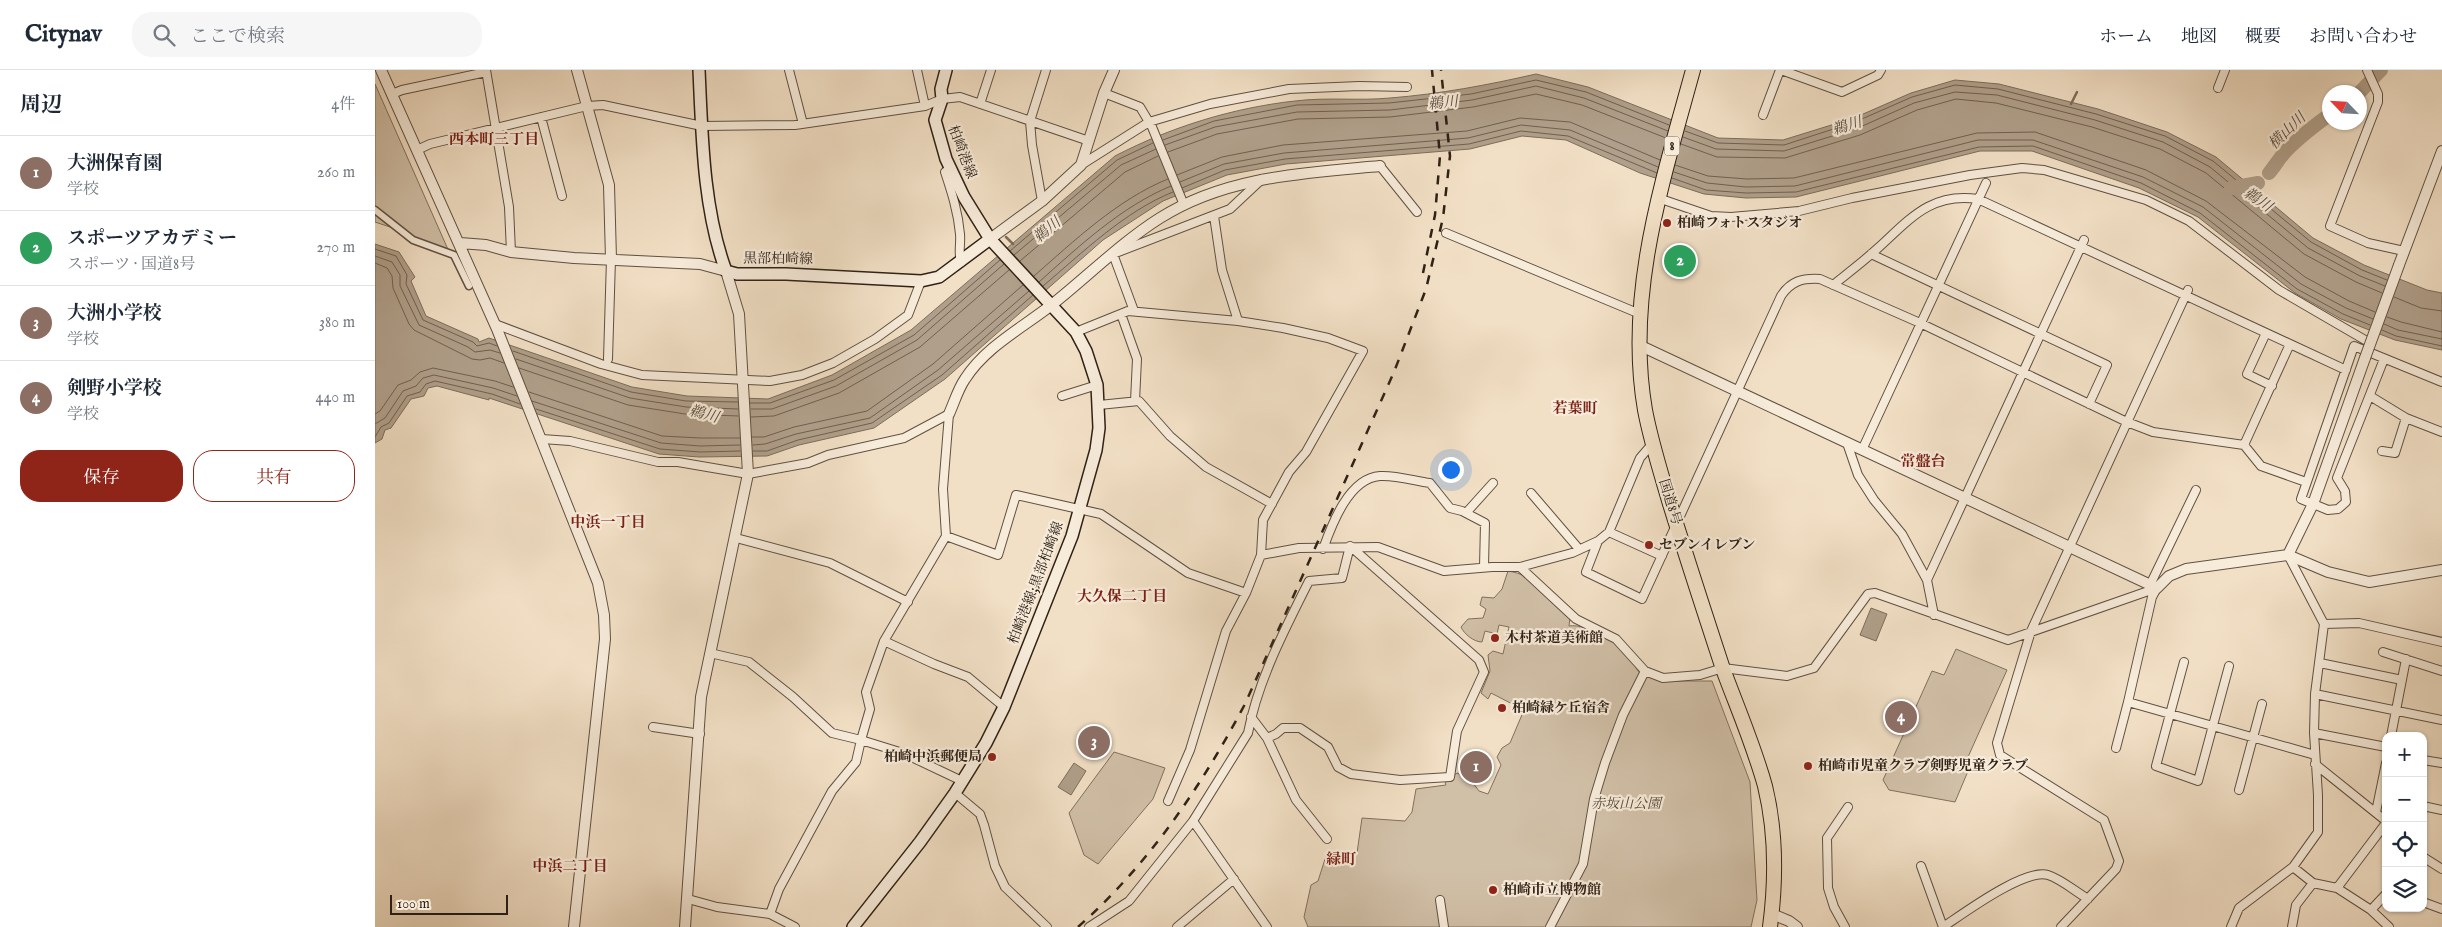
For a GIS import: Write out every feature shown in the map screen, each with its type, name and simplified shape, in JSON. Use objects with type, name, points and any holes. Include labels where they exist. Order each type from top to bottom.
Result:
[{"type":"highway","name":"国道8号","points":[[1693,70],[1659,197],[1643,281],[1640,314],[1645,408],[1653,444],[1677,525],[1723,668],[1765,786],[1772,835],[1774,872],[1771,921]]},
{"type":"main road","name":"黒部柏崎線","points":[[699,70],[701,126],[707,188],[720,253],[726,271],[737,274],[786,274],[921,281],[939,278],[993,242]]},
{"type":"main road","name":"柏崎港線","points":[[946,70],[941,89],[943,99],[935,120],[940,143],[964,197],[993,242]]},
{"type":"main road","name":"柏崎港線;黒部柏崎線","points":[[853,927],[920,842],[963,781],[986,743],[1004,707],[1059,569],[1080,508],[1096,450],[1099,405],[1097,385],[1086,352],[1076,332],[993,242]]},
{"type":"street","points":[[381,70],[497,326],[595,573],[605,624],[574,927]]},
{"type":"street","points":[[577,70],[609,185],[611,259],[608,358]]},
{"type":"street","points":[[789,70],[803,124]]},
{"type":"street","points":[[917,70],[925,106]]},
{"type":"street","points":[[980,104],[991,70]]},
{"type":"street","points":[[1042,201],[1032,145],[1030,121],[1047,70]]},
{"type":"street","points":[[1081,165],[1104,93],[1115,70]]},
{"type":"street","points":[[1763,115],[1781,70],[1842,92],[1878,75],[1881,70]]},
{"type":"street","points":[[2218,88],[2225,70]]},
{"type":"street","points":[[392,94],[402,90],[486,71],[509,207],[511,252]]},
{"type":"street","points":[[2368,71],[2375,87],[2378,102],[2330,226],[2368,243],[2404,251]]},
{"type":"street","points":[[993,242],[1081,165],[1150,124],[1220,102],[1289,90],[1359,86],[1407,87]]},
{"type":"street","points":[[1104,93],[1140,107],[1150,124],[1184,203]]},
{"type":"street","points":[[417,150],[430,144],[587,106],[603,105],[701,126],[803,124],[925,106],[943,99],[960,97],[1089,141]]},
{"type":"street","points":[[541,117],[562,196]]},
{"type":"street","points":[[2288,555],[2313,504],[2319,482],[2442,151]]},
{"type":"street","points":[[769,914],[779,889],[832,791],[856,762],[870,708],[866,692],[884,641],[945,536],[943,489],[949,414],[965,379],[990,350],[1161,218],[1184,203],[1233,186],[1277,176],[1380,166],[1417,212]]},
{"type":"street","points":[[950,168],[945,172],[955,202],[961,236],[959,254],[961,262]]},
{"type":"street","points":[[1659,197],[1711,216],[1731,217],[1799,211],[1852,198],[1970,175],[2023,168],[2044,170],[2146,200],[2189,221],[2279,290],[2365,340]]},
{"type":"street","points":[[1113,254],[1229,210],[1262,179]]},
{"type":"street","points":[[1862,450],[1986,183]]},
{"type":"street","points":[[1833,285],[1871,254],[1919,210],[1949,198],[1978,199],[2082,243],[2346,370]]},
{"type":"street","points":[[375,210],[413,240],[454,255],[469,286]]},
{"type":"street","points":[[1214,216],[1222,270],[1238,321]]},
{"type":"street","points":[[1447,233],[1640,314]]},
{"type":"street","points":[[459,243],[486,244],[511,252],[700,264],[726,271],[739,314],[749,461],[736,538],[701,698],[700,734],[685,927]]},
{"type":"street","points":[[1927,580],[2021,372],[2082,243]]},
{"type":"street","points":[[1113,254],[1134,311]]},
{"type":"street","points":[[1871,254],[2107,365],[2089,404]]},
{"type":"street","points":[[1598,541],[1586,572],[1642,599],[1781,296],[1788,286],[1805,278],[1820,279],[1920,323],[2127,422],[2153,432],[2244,445],[2261,466],[2306,482]]},
{"type":"street","points":[[497,326],[601,364],[642,375],[743,381],[770,380],[802,376],[833,363],[875,339],[908,315],[921,281]]},
{"type":"street","points":[[2061,927],[2116,869],[2119,861],[2104,820],[2000,755],[1997,743],[2031,632],[2187,293]]},
{"type":"street","points":[[1076,332],[1121,314],[1134,311],[1238,321],[1328,338],[1363,351],[1306,452],[1289,472],[1263,520],[1261,554],[1247,593],[1227,631],[1189,750],[1168,801]]},
{"type":"street","points":[[1121,314],[1137,359],[1135,401]]},
{"type":"street","points":[[2266,333],[2247,374],[2271,386]]},
{"type":"street","points":[[2244,445],[2290,344]]},
{"type":"street","points":[[1641,346],[2154,587]]},
{"type":"street","points":[[2384,359],[2337,478],[2345,491],[2346,502],[2338,509],[2328,510],[2301,499],[2354,346],[2442,382]]},
{"type":"street","points":[[1062,396],[1097,385]]},
{"type":"street","points":[[2370,396],[2406,418],[2442,432]]},
{"type":"street","points":[[1099,405],[1139,401],[1170,436],[1206,467],[1272,504]]},
{"type":"street","points":[[542,438],[570,441],[658,462],[678,462],[748,474],[807,464],[828,455],[904,438],[949,414]]},
{"type":"street","points":[[2382,451],[2395,453],[2406,418]]},
{"type":"street","points":[[1847,443],[1857,475],[1874,500],[1902,534],[1927,580],[1933,615]]},
{"type":"street","points":[[1261,554],[1299,548],[1378,547],[1444,571],[1484,567],[1520,567],[1579,549],[1598,541],[1609,532],[1640,458],[1653,444]]},
{"type":"street","points":[[1323,549],[1335,516],[1361,482],[1379,476],[1430,484],[1450,508],[1485,524],[1484,567]]},
{"type":"street","points":[[1466,514],[1493,483]]},
{"type":"street","points":[[2116,748],[2154,587],[2196,490]]},
{"type":"street","points":[[1531,493],[1579,549]]},
{"type":"street","points":[[945,536],[999,555],[1016,495],[1101,514],[1188,573],[1247,593]]},
{"type":"street","points":[[1609,532],[1662,556]]},
{"type":"street","points":[[736,538],[830,563],[908,602]]},
{"type":"street","points":[[1089,927],[1129,901],[1193,821],[1247,734],[1251,717],[1283,633],[1309,581],[1342,578],[1350,546]]},
{"type":"street","points":[[1267,738],[1277,734],[1283,728],[1300,728],[1328,748],[1338,767],[1351,774],[1400,780],[1450,777],[1457,732],[1484,672],[1479,660],[1350,546]]},
{"type":"street","points":[[2231,927],[2239,908],[2293,866],[2318,832],[2314,733],[2315,694],[2324,624],[2288,555]]},
{"type":"street","points":[[1520,567],[1576,619],[1616,638],[1645,671],[1663,678],[1700,675],[1723,668],[1787,676],[1814,668],[1868,594],[1875,593],[2008,640],[2016,639],[2154,587],[2169,576],[2186,569],[2288,555],[2327,572],[2369,582],[2442,570]]},
{"type":"street","points":[[2324,624],[2359,623],[2442,642]]},
{"type":"street","points":[[884,641],[968,677],[1004,707]]},
{"type":"street","points":[[2383,652],[2442,671]]},
{"type":"street","points":[[710,653],[749,662],[793,697],[832,734],[861,740],[903,753],[963,781]]},
{"type":"street","points":[[2392,732],[2405,659]]},
{"type":"street","points":[[2184,662],[2156,766],[2198,781],[2211,727],[2229,666]]},
{"type":"street","points":[[2320,664],[2402,680]]},
{"type":"street","points":[[1550,927],[1583,864],[1594,799],[1605,764],[1623,716],[1645,671]]},
{"type":"street","points":[[2315,694],[2442,720]]},
{"type":"street","points":[[2127,702],[2170,716],[2315,755]]},
{"type":"street","points":[[2239,790],[2262,704]]},
{"type":"street","points":[[1251,717],[1267,738],[1296,800],[1327,839]]},
{"type":"street","points":[[653,727],[700,734]]},
{"type":"street","points":[[2314,733],[2382,747]]},
{"type":"street","points":[[2427,761],[2442,763]]},
{"type":"street","points":[[2315,764],[2382,818]]},
{"type":"street","points":[[955,793],[979,814],[984,825],[995,866],[1005,887],[1047,927]]},
{"type":"street","points":[[2376,812],[2382,797]]},
{"type":"street","points":[[1845,927],[1834,907],[1828,888],[1827,838],[1848,806]]},
{"type":"street","points":[[2427,807],[2442,810]]},
{"type":"street","points":[[1193,821],[1266,924],[1257,927]]},
{"type":"street","points":[[2337,888],[2382,827]]},
{"type":"street","points":[[2427,860],[2442,869]]},
{"type":"street","points":[[1921,866],[1943,927],[1988,897],[2036,874],[2049,875],[2087,899]]},
{"type":"street","points":[[2293,866],[2313,884],[2337,888],[2371,910],[2389,927]]},
{"type":"street","points":[[1177,927],[1234,879]]},
{"type":"street","points":[[2292,927],[2296,906],[2313,884]]},
{"type":"street","points":[[2371,910],[2382,898]]},
{"type":"street","points":[[688,899],[717,907],[769,914],[795,927]]},
{"type":"street","points":[[1441,900],[1444,927]]},
{"type":"street","points":[[2427,903],[2442,909]]},
{"type":"street","points":[[1771,921],[1789,921],[1797,927]]},
{"type":"green space","points":[[375,84],[450,254],[409,242],[393,228],[375,222]]},
{"type":"green space","name":"赤坂山公園","points":[[1508,571],[1527,577],[1542,588],[1570,618],[1569,626],[1594,631],[1620,646],[1633,658],[1638,671],[1663,681],[1712,681],[1750,782],[1757,900],[1751,927],[1308,927],[1304,917],[1311,885],[1318,881],[1326,856],[1357,853],[1362,818],[1405,821],[1412,812],[1416,789],[1446,785],[1445,783],[1457,773],[1470,779],[1479,791],[1488,794],[1501,765],[1497,757],[1502,748],[1510,743],[1524,710],[1491,693],[1488,699],[1481,693],[1490,671],[1488,655],[1493,651],[1503,654],[1509,627],[1499,625],[1497,634],[1485,631],[1482,642],[1470,637],[1461,627],[1468,619],[1483,618],[1486,609],[1480,605],[1482,597],[1494,598],[1502,589]]},
{"type":"green space","points":[[1956,649],[2007,670],[1968,757],[1971,764],[1955,802],[1889,790],[1883,780],[1932,671],[1944,675]]},
{"type":"green space","points":[[1114,752],[1165,768],[1153,799],[1098,864],[1084,855],[1069,813]]},
{"type":"water","name":"鵜川","points":[[1536,74],[1588,87],[1718,138],[1783,140],[1854,118],[1911,93],[1955,80],[1999,84],[2098,109],[2167,132],[2216,157],[2313,238],[2364,265],[2427,290],[2442,293],[2442,350],[2395,340],[2341,319],[2295,293],[2198,217],[2139,188],[2032,151],[1980,151],[1796,197],[1746,198],[1704,194],[1640,173],[1566,140],[1522,136],[1470,149],[1286,164],[1227,175],[1163,201],[1103,240],[945,379],[874,428],[799,445],[767,456],[699,457],[659,454],[489,398],[489,400],[437,386],[428,388],[424,396],[411,399],[391,428],[385,430],[382,439],[375,443],[375,244],[399,252],[415,277],[411,281],[426,316],[478,339],[479,342],[489,338],[632,387],[687,396],[768,399],[832,375],[911,330],[1115,156],[1158,136],[1202,120],[1271,104],[1307,100],[1378,99],[1427,94],[1464,89]]},
{"type":"water","points":[[1871,608],[1887,614],[1876,641],[1860,635]]},
{"type":"water","points":[[1074,763],[1086,771],[1071,795],[1058,787]]},
{"type":"waterway","name":"横山川","points":[[2367,85],[2381,70]]},
{"type":"waterway","points":[[2071,104],[2077,92]]},
{"type":"waterway","name":"横山川","points":[[2269,173],[2291,146],[2322,120]]},
{"type":"waterway","name":"横山川","points":[[2231,188],[2258,183]]},
{"type":"waterway","points":[[1006,237],[1013,244]]},
{"type":"railway","points":[[1423,273],[1435,215],[1440,156],[1432,70]]},
{"type":"railway","points":[[1078,927],[1128,877],[1172,823],[1228,735],[1245,704],[1394,372],[1426,289],[1443,218],[1450,156],[1441,70]]},
{"type":"place","name":"柏崎フォトスタジオ","points":[[1667,223]]},
{"type":"place","name":"スポーツアカデミー","points":[[1680,261]]},
{"type":"place","name":"セブンイレブン","points":[[1649,545]]},
{"type":"place","name":"木村茶道美術館","points":[[1495,638]]},
{"type":"place","name":"柏崎緑ケ丘宿舎","points":[[1502,708]]},
{"type":"place","name":"剣野小学校","points":[[1901,717]]},
{"type":"place","name":"大洲小学校","points":[[1094,742]]},
{"type":"place","name":"柏崎中浜郵便局","points":[[992,757]]},
{"type":"place","name":"柏崎市児童クラブ剣野児童クラブ","points":[[1808,766]]},
{"type":"place","name":"大洲保育園","points":[[1476,767]]},
{"type":"place","name":"柏崎市立博物館","points":[[1493,890]]},
{"type":"district","name":"西本町三丁目","points":[[494,139]]},
{"type":"district","name":"若葉町","points":[[1575,408]]},
{"type":"district","name":"常盤台","points":[[1923,461]]},
{"type":"district","name":"中浜一丁目","points":[[608,522]]},
{"type":"district","name":"大久保二丁目","points":[[1122,596]]},
{"type":"district","name":"緑町","points":[[1341,859]]},
{"type":"district","name":"中浜二丁目","points":[[570,866]]}]
